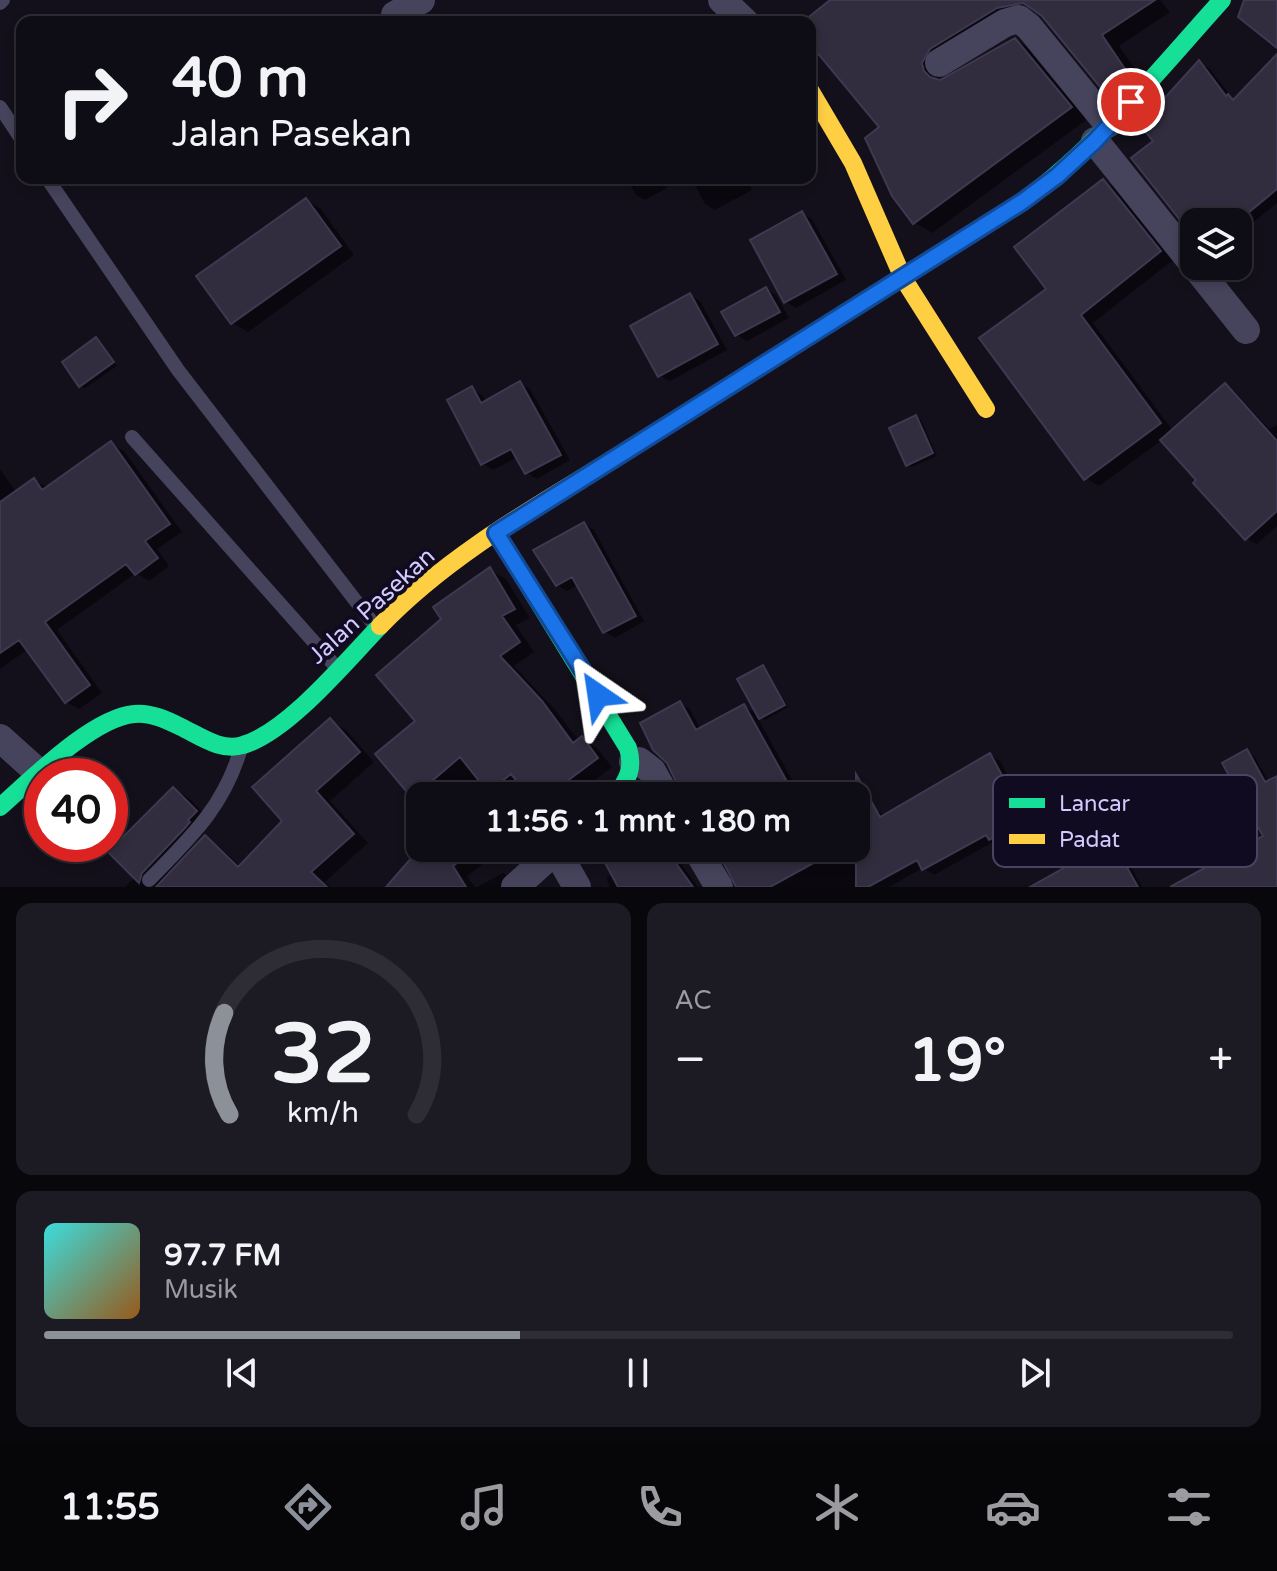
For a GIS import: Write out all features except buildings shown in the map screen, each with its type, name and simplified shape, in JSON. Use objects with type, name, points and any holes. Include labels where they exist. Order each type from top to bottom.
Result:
[{"type":"street","points":[[395,15],[421,0]]},
{"type":"street","points":[[722,0],[739,16]]},
{"type":"street","name":"Jalan Pasekan","points":[[242,746],[270,733],[434,576],[496,533],[927,263],[1057,176],[1101,133],[1222,0]]},
{"type":"street","points":[[939,63],[1005,23],[1019,19],[1029,27],[1180,246]]},
{"type":"street","points":[[816,100],[853,163],[906,276],[986,409]]},
{"type":"street","points":[[1205,280],[1246,330]]},
{"type":"street","points":[[496,533],[618,729],[633,762],[625,782]]},
{"type":"street","points":[[59,758],[102,726],[130,714],[161,719],[213,743],[242,746]]},
{"type":"street","points":[[0,738],[24,760]]},
{"type":"street","points":[[633,762],[639,761],[652,771],[658,782]]},
{"type":"street","points":[[0,807],[24,786]]},
{"type":"street","points":[[515,887],[543,862]]},
{"type":"street","points":[[564,862],[577,887]]},
{"type":"street","points":[[704,862],[719,887]]},
{"type":"lane","points":[[0,107],[16,131]]},
{"type":"lane","points":[[51,184],[178,370],[377,629]]},
{"type":"lane","points":[[132,437],[337,668]]},
{"type":"lane","points":[[149,880],[206,822],[234,774],[242,746]]},
{"type":"traffic: fast","points":[[633,447],[1022,202],[1102,132],[1222,0]]},
{"type":"traffic: fast","points":[[496,533],[628,748],[629,774],[625,782]]},
{"type":"traffic: fast","points":[[0,807],[63,752],[117,718],[134,714],[152,715],[211,742],[227,746],[235,747],[260,738],[297,711],[380,626]]},
{"type":"traffic: slow","points":[[816,100],[853,163],[903,278],[986,409]]},
{"type":"traffic: slow","points":[[380,626],[408,599],[469,551],[633,447]]},
{"type":"route","points":[[598,695],[496,533],[1022,202],[1057,176],[1131,102]]}]
